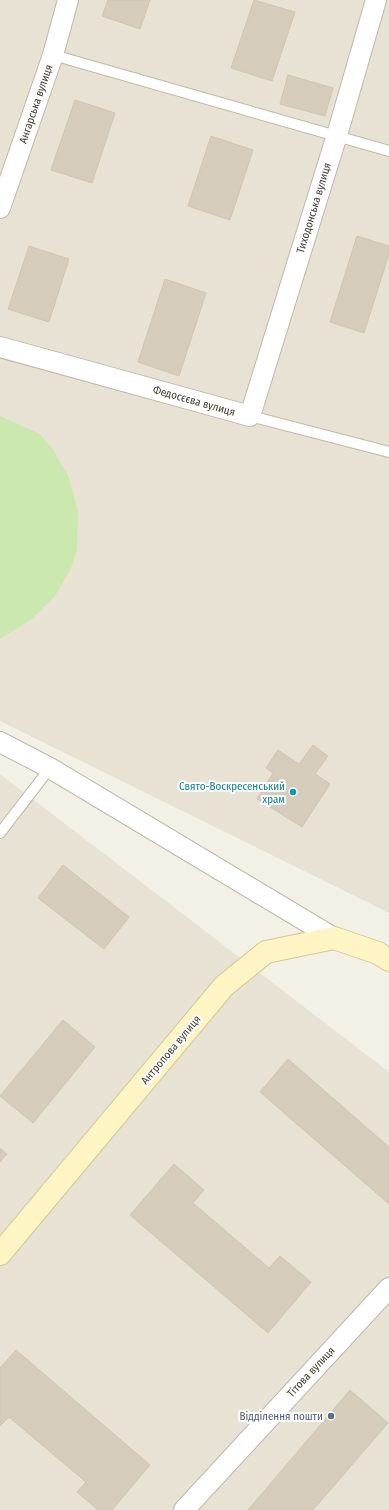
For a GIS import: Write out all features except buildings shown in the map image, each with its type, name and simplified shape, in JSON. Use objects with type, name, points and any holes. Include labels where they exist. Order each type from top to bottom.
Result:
[{"type":"main road","points":[[334,938],[378,953],[389,960]]},
{"type":"main road","name":"Антропова вулиця","points":[[0,1254],[224,986],[266,952],[334,938]]},
{"type":"street","name":"Ангарська вулиця","points":[[0,208],[53,55],[68,0]]},
{"type":"street","name":"Тиходонська вулиця","points":[[250,416],[337,135],[376,0]]},
{"type":"street","name":"Федосєєва вулиця","points":[[0,347],[250,416]]},
{"type":"street","points":[[0,742],[50,768],[334,938]]},
{"type":"street","name":"Тітова вулиця","points":[[184,1510],[389,1288]]},
{"type":"lane","points":[[53,55],[389,151]]},
{"type":"lane","name":"Федосєєва вулиця","points":[[250,416],[389,452]]},
{"type":"lane","points":[[0,833],[50,768]]},
{"type":"shaded area","points":[[0,0],[389,0],[389,913],[0,721]]},
{"type":"shaded area","points":[[0,774],[389,1072],[389,1510],[0,1510]]},
{"type":"green space","points":[[0,416],[40,434],[54,451],[68,476],[78,511],[77,550],[71,568],[55,596],[32,619],[0,639]]},
{"type":"place","name":"Свято-Воскресенський храм","points":[[293,792]]},
{"type":"place","name":"Відділення пошти","points":[[331,1416]]}]
